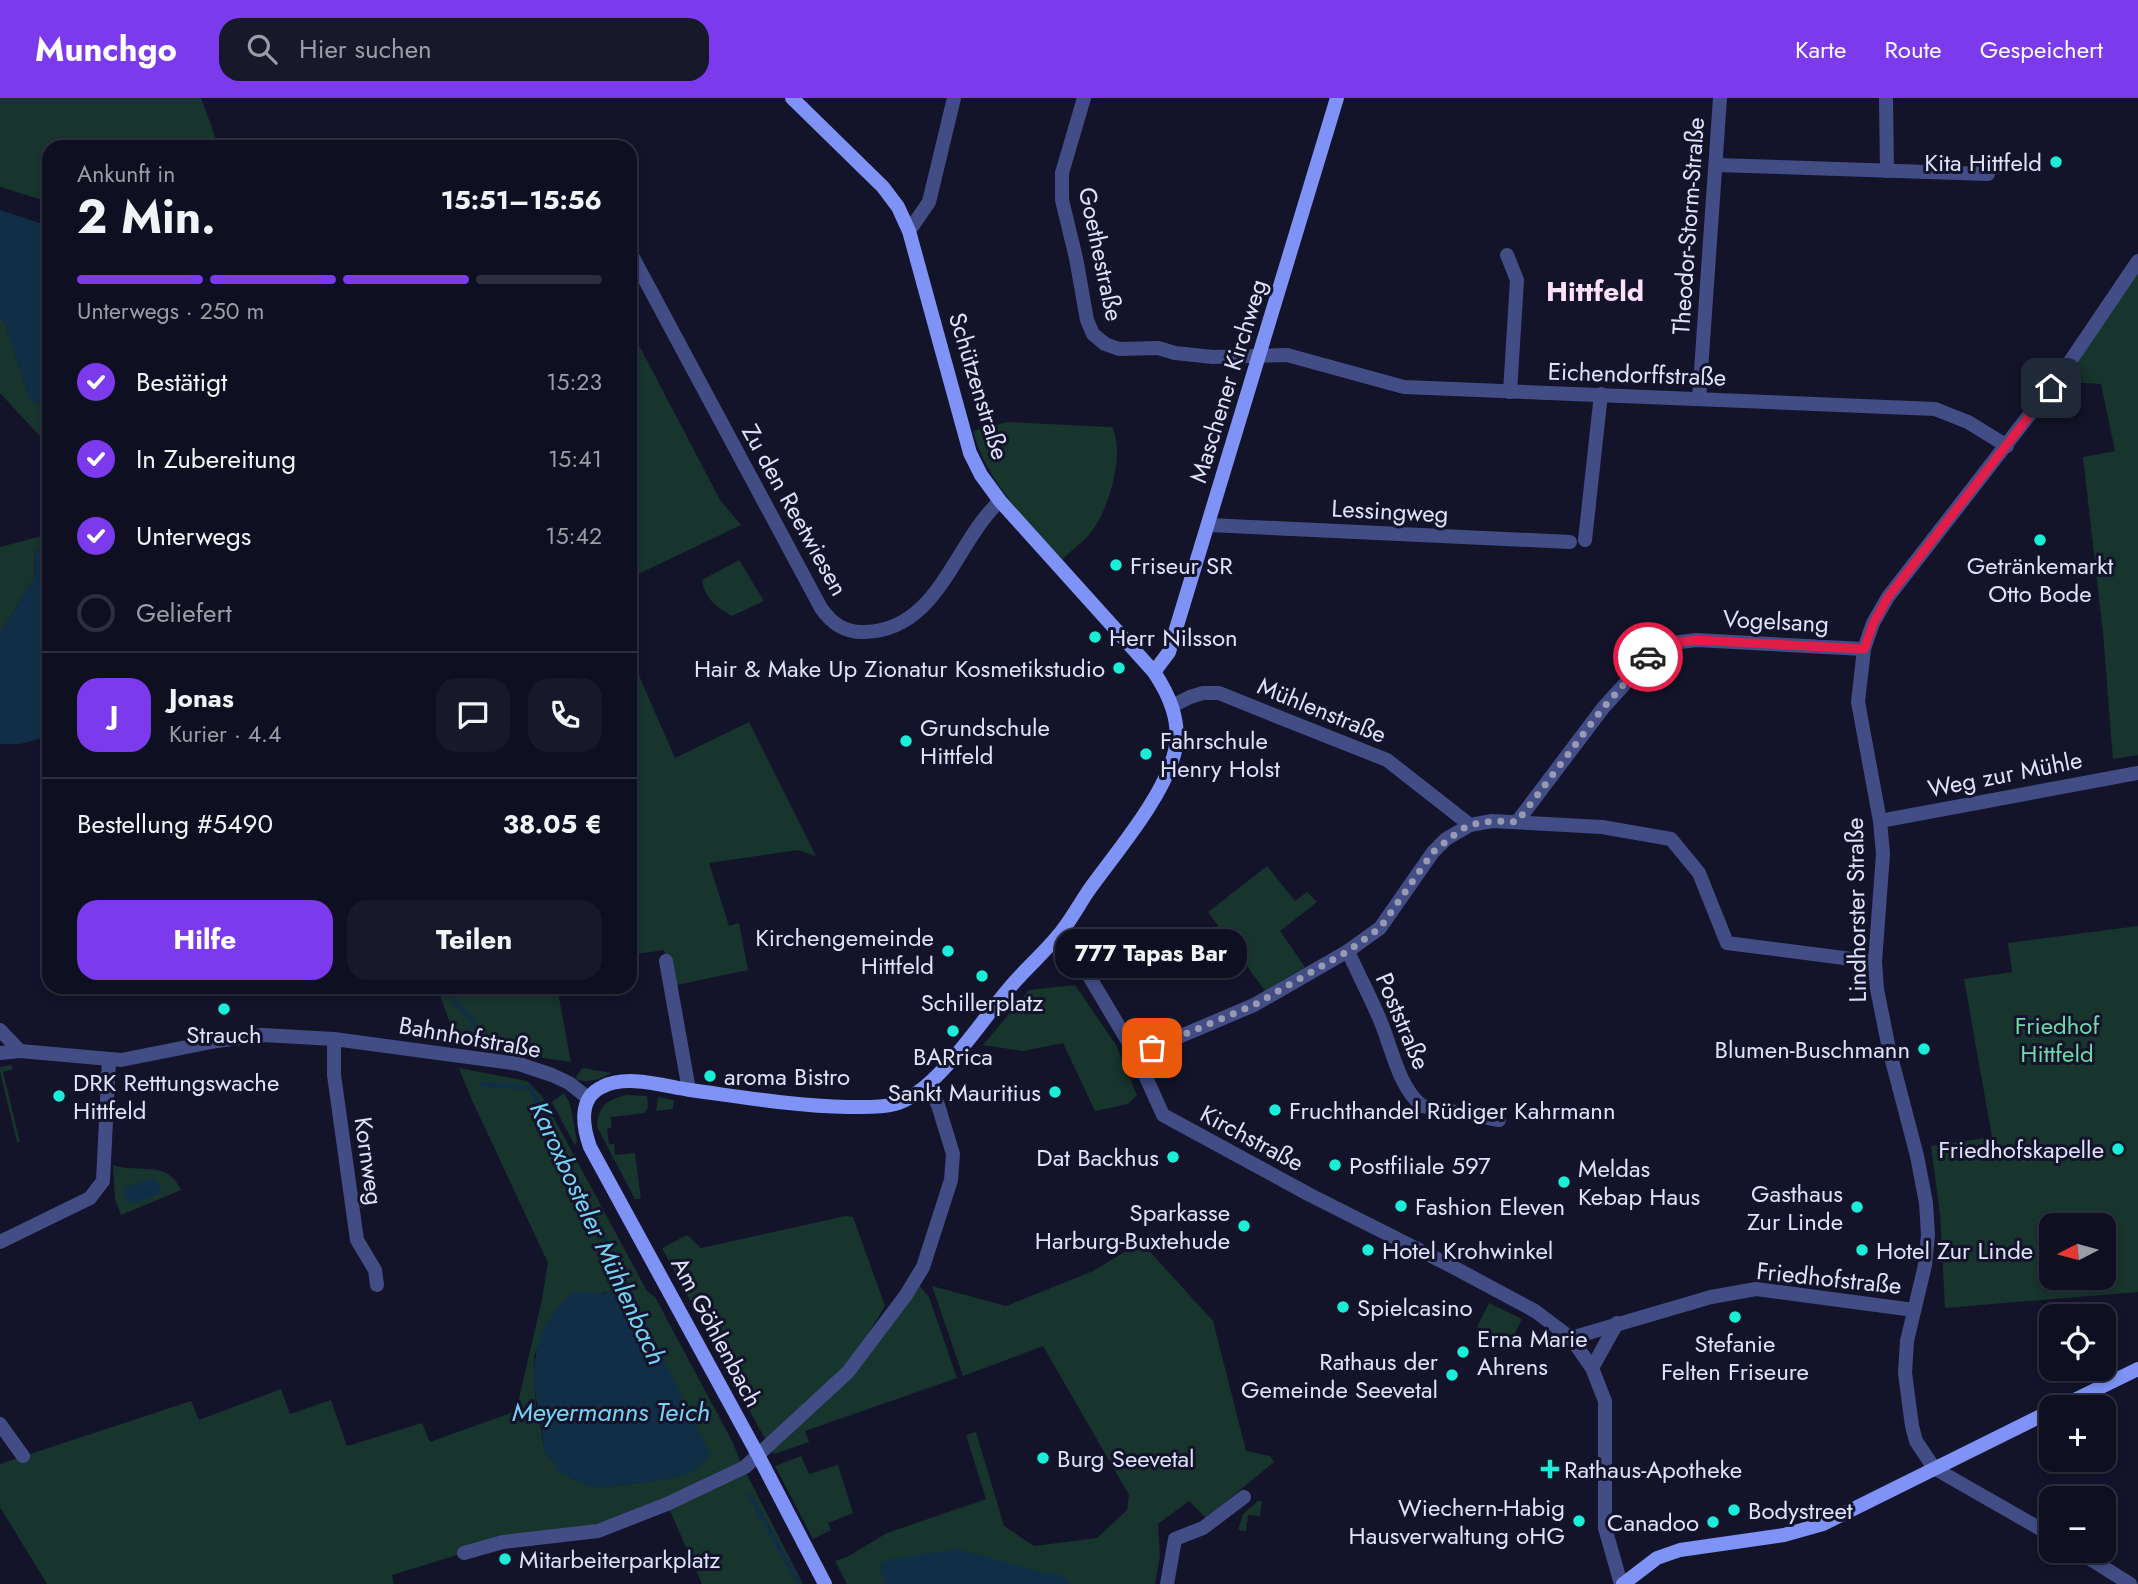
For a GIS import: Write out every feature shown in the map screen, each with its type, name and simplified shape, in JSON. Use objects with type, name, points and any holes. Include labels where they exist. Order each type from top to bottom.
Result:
[{"type":"street","name":"Schützenstraße","points":[[792,98],[883,187],[898,206],[909,231],[970,453],[981,475],[1000,501],[1154,672],[1165,688],[1172,706]]},
{"type":"street","points":[[909,231],[929,202],[954,98]]},
{"type":"street","name":"Goethestraße","points":[[1084,98],[1062,173],[1062,200],[1087,320],[1093,334],[1105,344],[1119,349],[1158,348],[1175,353],[1213,357],[1260,354]]},
{"type":"street","name":"Maschener Kirchweg","points":[[1154,672],[1169,652],[1337,98]]},
{"type":"street","name":"Theodor-Storm-Straße","points":[[1699,399],[1720,98]]},
{"type":"street","points":[[1886,98],[1887,171]]},
{"type":"street","points":[[1716,165],[1988,174]]},
{"type":"street","points":[[1507,255],[1517,279],[1510,392]]},
{"type":"street","name":"Lindhorster Straße","points":[[1934,1468],[1916,1441],[1905,1373],[1907,1341],[1927,1245],[1926,1203],[1917,1156],[1881,1016],[1875,962],[1883,854],[1880,821],[1858,702],[1864,649],[1873,624],[1888,597],[2065,369],[2138,261]]},
{"type":"street","name":"Zu den Reetwiesen","points":[[637,265],[821,607],[838,626],[854,632],[873,632],[906,620],[923,608],[983,521],[1000,501]]},
{"type":"street","name":"Eichendorffstraße","points":[[1260,354],[1287,355],[1404,387],[1935,409],[1968,422],[2007,446]]},
{"type":"street","name":"Lessingweg","points":[[1209,525],[1577,541],[1601,394]]},
{"type":"street","name":"Vogelsang","points":[[1517,822],[1603,708],[1650,656],[1673,643],[1696,640],[1864,649]]},
{"type":"street","name":"Mühlenstraße","points":[[1172,706],[1203,693],[1219,693],[1387,760],[1469,825]]},
{"type":"street","points":[[588,1098],[598,1088],[614,1082],[828,1106],[869,1107],[906,1100],[928,1084],[1058,936],[1162,786],[1175,750],[1177,731],[1172,706]]},
{"type":"street","name":"Weg zur Mühle","points":[[1880,821],[2138,772]]},
{"type":"street","points":[[1136,1055],[1254,1005],[1348,951],[1380,928],[1412,879],[1441,844],[1469,825],[1492,821],[1602,827],[1671,839],[1699,873],[1727,943],[1875,962]]},
{"type":"street","name":"Kirchstraße","points":[[1058,936],[1086,971],[1136,1055],[1163,1115],[1310,1195],[1535,1311],[1571,1338],[1592,1368],[1605,1401],[1605,1528],[1622,1584]]},
{"type":"street","name":"Poststraße","points":[[1348,951],[1413,1099],[1422,1106],[1499,1120]]},
{"type":"street","points":[[666,961],[689,1090]]},
{"type":"street","points":[[0,1030],[20,1051]]},
{"type":"street","name":"Bahnhofstraße","points":[[0,1053],[20,1051],[109,1060],[144,1057],[217,1041],[263,1035],[334,1039],[519,1064],[569,1083],[588,1098]]},
{"type":"street","name":"Kornweg","points":[[334,1039],[334,1075],[357,1240],[375,1270],[377,1285]]},
{"type":"street","points":[[0,1241],[90,1199],[103,1181],[109,1060]]},
{"type":"street","points":[[464,1553],[503,1542],[598,1531],[667,1504],[745,1467],[857,1362],[923,1267],[937,1228],[953,1154],[928,1084]]},
{"type":"street","name":"Am Göhlenbach","points":[[588,1098],[583,1115],[590,1147],[825,1584]]},
{"type":"street","name":"Friedhofstraße","points":[[1571,1338],[1711,1297],[1756,1289],[1914,1310]]},
{"type":"street","points":[[1592,1368],[1618,1323]]},
{"type":"street","points":[[2085,1395],[2138,1369]]},
{"type":"street","points":[[1622,1584],[1657,1558],[1680,1550],[1784,1535],[1823,1524],[2039,1417]]},
{"type":"street","points":[[0,1424],[23,1456]]},
{"type":"street","points":[[1934,1468],[2039,1528]]},
{"type":"street","points":[[1167,1584],[1175,1539],[1203,1528],[1244,1497]]},
{"type":"street","points":[[2097,1563],[2130,1584]]},
{"type":"green space","points":[[0,98],[201,98],[216,140],[42,140],[42,200],[0,187]]},
{"type":"green space","points":[[2138,270],[2138,755],[2113,759],[2103,633],[2083,457],[2115,451],[2101,384],[2068,382]]},
{"type":"green space","points":[[0,317],[6,326],[30,400],[42,404],[42,438],[0,393]]},
{"type":"green space","points":[[637,341],[720,500],[741,525],[637,575]]},
{"type":"green space","points":[[1007,422],[1112,427],[1117,450],[1110,493],[1091,533],[1062,560],[1010,500],[979,450],[973,431]]},
{"type":"green space","points":[[42,536],[42,546],[35,552],[34,578],[0,634],[0,547]]},
{"type":"green space","points":[[739,560],[764,601],[732,616],[712,602],[702,580]]},
{"type":"green space","points":[[637,671],[675,758],[749,722],[816,856],[798,850],[709,863],[729,926],[739,923],[748,970],[672,986],[664,950],[637,954]]},
{"type":"green space","points":[[1267,866],[1295,901],[1307,892],[1317,902],[1280,931],[1305,967],[1265,991],[1208,912]]},
{"type":"green space","name":"Friedhof Hittfeld","points":[[2138,926],[2138,1292],[1945,1308],[1940,1214],[1931,1146],[1992,1137],[1964,979],[2012,972],[2008,943]]},
{"type":"green space","points":[[1075,985],[1116,1045],[1137,1095],[1128,1104],[1095,1111],[1063,1043],[1023,1051],[983,1045],[1029,990]]},
{"type":"green space","points":[[440,994],[558,994],[571,1062],[456,1045]]},
{"type":"green space","points":[[11,1065],[13,1069],[3,1072],[20,1142],[17,1142],[0,1072],[0,1067]]},
{"type":"green space","points":[[459,1068],[527,1081],[542,1096],[647,1291],[655,1297],[733,1443],[803,1584],[702,1584],[667,1504],[598,1531],[490,1545],[392,1575],[394,1584],[47,1584],[0,1507],[0,1464],[191,1401],[199,1420],[281,1389],[290,1414],[331,1400],[347,1446],[422,1423],[430,1442],[516,1411],[548,1263]],"holes":[[[631,1291],[710,1456],[692,1471],[682,1475],[616,1486],[591,1486],[557,1471],[555,1460],[548,1457],[545,1451],[536,1406],[534,1356],[546,1329],[566,1300]]]},
{"type":"green space","points":[[582,1068],[612,1073],[590,1081],[575,1079]]},
{"type":"green space","points":[[564,1093],[570,1104],[577,1141],[575,1146],[552,1102]]},
{"type":"green space","points":[[627,1095],[647,1096],[648,1107],[645,1113],[611,1117],[611,1128],[607,1129],[609,1144],[614,1144],[615,1155],[635,1153],[641,1199],[635,1199],[597,1127],[599,1114],[605,1105]]},
{"type":"green space","points":[[658,1097],[674,1100],[673,1109],[656,1111]]},
{"type":"green space","points":[[113,1165],[160,1171],[175,1180],[181,1190],[121,1215],[115,1199]]},
{"type":"green space","points":[[845,1216],[853,1217],[885,1306],[854,1357],[766,1441],[662,1248],[687,1235],[701,1248]]},
{"type":"green space","points":[[1141,1242],[1213,1321],[1246,1451],[1270,1456],[1274,1462],[1206,1518],[1189,1501],[1158,1524],[1160,1556],[1155,1584],[847,1584],[835,1561],[847,1557],[887,1533],[986,1499],[966,1435],[976,1432],[1004,1526],[1034,1546],[1097,1538],[1127,1510],[1129,1495],[1043,1346],[963,1376],[932,1286],[1006,1306],[1093,1271]]},
{"type":"green space","points":[[919,1285],[929,1297],[957,1378],[805,1431],[809,1442],[774,1454],[771,1448]]},
{"type":"green space","points":[[1489,1303],[1522,1319],[1510,1343],[1477,1327]]},
{"type":"green space","points":[[801,1456],[809,1474],[838,1465],[853,1513],[828,1523],[831,1530],[813,1539],[775,1466]]},
{"type":"green space","points":[[1258,1501],[1262,1501],[1260,1516],[1248,1515],[1246,1531],[1238,1530],[1243,1514]]},
{"type":"water","points":[[0,210],[42,224],[42,404],[30,400],[6,326],[0,317]]},
{"type":"water","points":[[42,546],[42,738],[20,744],[0,744],[0,634],[34,578],[35,552]]},
{"type":"water","points":[[154,1179],[161,1185],[159,1194],[136,1203],[127,1202],[125,1187]]},
{"type":"water","name":"Meyermanns Teich","points":[[631,1291],[711,1456],[692,1471],[682,1475],[629,1484],[591,1486],[556,1471],[555,1460],[548,1457],[545,1451],[534,1378],[535,1360],[546,1326],[557,1308],[572,1292],[604,1294]]},
{"type":"water","points":[[958,1549],[1056,1574],[1066,1578],[1071,1584],[885,1584],[879,1565],[890,1559]]},
{"type":"waterway","name":"Karoxbosteler Mühlenbach","points":[[450,994],[455,1003],[473,1019],[479,1038]]},
{"type":"waterway","name":"Karoxbosteler Mühlenbach","points":[[482,1084],[531,1088],[615,1258],[624,1296]]},
{"type":"waterway","name":"Karoxbosteler Mühlenbach","points":[[750,1495],[799,1584]]},
{"type":"way so far","points":[[1152,1048],[1254,1005],[1348,951],[1380,928],[1412,879],[1446,839],[1469,825],[1492,821],[1517,822],[1603,708],[1648,657]]},
{"type":"place","name":"Kita Hittfeld","points":[[2056,162]]},
{"type":"place","name":"Getränkemarkt Otto Bode","points":[[2040,540]]},
{"type":"place","name":"Friseur SR","points":[[1116,565]]},
{"type":"place","name":"Herr Nilsson","points":[[1095,637]]},
{"type":"place","name":"Hair & Make Up Zionatur Kosmetikstudio","points":[[1119,668]]},
{"type":"place","name":"Grundschule Hittfeld","points":[[906,741]]},
{"type":"place","name":"Fahrschule Henry Holst","points":[[1146,754]]},
{"type":"place","name":"Kirchengemeinde Hittfeld","points":[[948,951]]},
{"type":"place","name":"Schillerplatz","points":[[982,976]]},
{"type":"place","name":"Strauch","points":[[224,1009]]},
{"type":"place","name":"BARrica","points":[[953,1031]]},
{"type":"place","name":"777 Tapas Bar","points":[[1152,1048]]},
{"type":"place","name":"Blumen-Buschmann","points":[[1924,1049]]},
{"type":"place","name":"aroma Bistro","points":[[710,1076]]},
{"type":"place","name":"Sankt Mauritius","points":[[1055,1092]]},
{"type":"place","name":"DRK Retttungswache Hittfeld","points":[[59,1096]]},
{"type":"place","name":"Fruchthandel Rüdiger Kahrmann","points":[[1275,1110]]},
{"type":"place","name":"Friedhofskapelle","points":[[2118,1149]]},
{"type":"place","name":"Dat Backhus","points":[[1173,1157]]},
{"type":"place","name":"Postfiliale 597","points":[[1335,1165]]},
{"type":"place","name":"Meldas Kebap Haus","points":[[1564,1182]]},
{"type":"place","name":"Fashion Eleven","points":[[1401,1206]]},
{"type":"place","name":"Gasthaus Zur Linde","points":[[1857,1207]]},
{"type":"place","name":"Sparkasse Harburg-Buxtehude","points":[[1244,1226]]},
{"type":"place","name":"Hotel Krohwinkel","points":[[1368,1250]]},
{"type":"place","name":"Hotel Zur Linde","points":[[1862,1250]]},
{"type":"place","name":"Spielcasino","points":[[1343,1307]]},
{"type":"place","name":"Stefanie Felten Friseure","points":[[1735,1317]]},
{"type":"place","name":"Erna Marie Ahrens","points":[[1463,1352]]},
{"type":"place","name":"Rathaus der Gemeinde Seevetal","points":[[1452,1375]]},
{"type":"place","name":"Burg Seevetal","points":[[1043,1458]]},
{"type":"place","name":"Rathaus-Apotheke","points":[[1550,1469]]},
{"type":"place","name":"Bodystreet","points":[[1734,1510]]},
{"type":"place","name":"Wiechern-Habig Hausverwaltung oHG","points":[[1579,1521]]},
{"type":"place","name":"Canadoo","points":[[1713,1522]]},
{"type":"place","name":"Mitarbeiterparkplatz","points":[[505,1559]]},
{"type":"district","name":"Hittfeld","points":[[1595,291]]},
{"type":"route","points":[[1648,657],[1673,643],[1696,640],[1864,649],[1873,624],[1888,597],[2051,388]]}]
